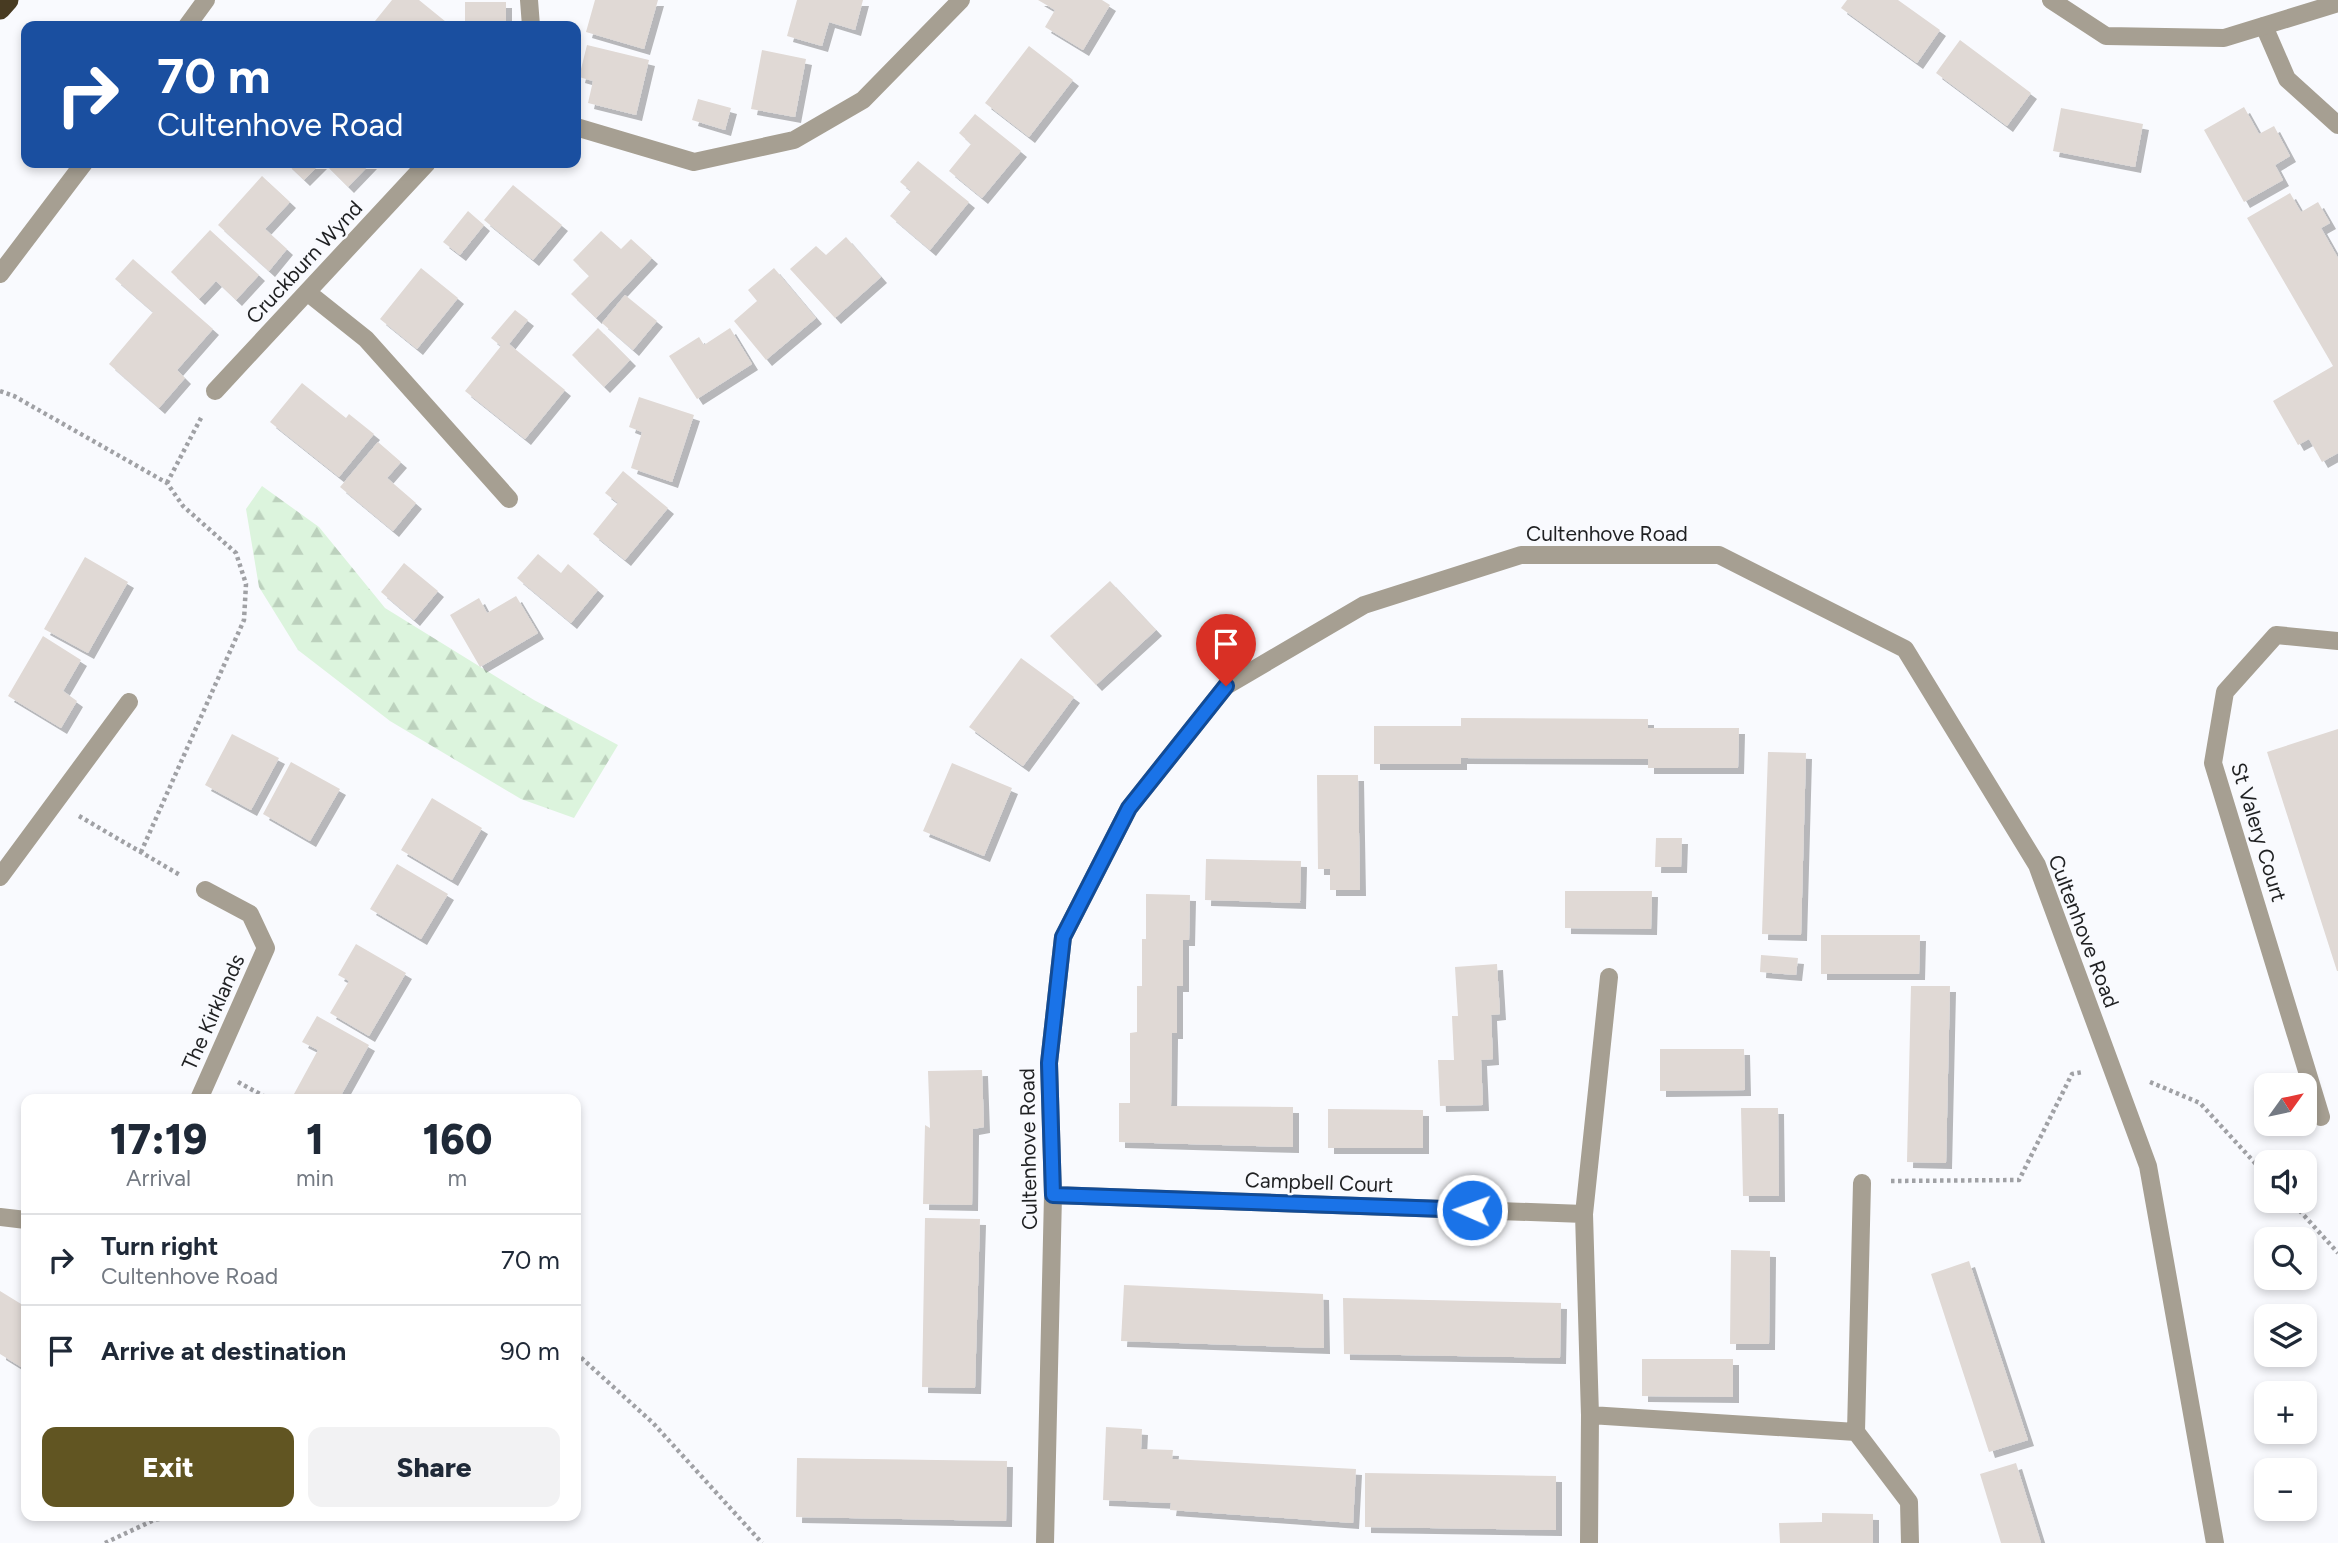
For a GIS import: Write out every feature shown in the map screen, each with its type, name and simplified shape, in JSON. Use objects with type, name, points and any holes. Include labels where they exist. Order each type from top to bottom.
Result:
[{"type":"highway","points":[[0,9],[8,0]]},
{"type":"street","points":[[191,21],[206,0]]},
{"type":"street","points":[[529,0],[531,21]]},
{"type":"street","points":[[581,128],[694,162],[794,140],[863,100],[961,0]]},
{"type":"street","points":[[2051,0],[2106,36],[2224,38],[2338,3]]},
{"type":"street","points":[[2264,26],[2287,79],[2338,125]]},
{"type":"street","points":[[0,274],[80,168]]},
{"type":"street","name":"Cruckburn Wynd","points":[[215,391],[421,168]]},
{"type":"street","points":[[307,292],[366,339],[509,499]]},
{"type":"street","name":"Cultenhove Road","points":[[1045,1543],[1053,1195],[1049,1063],[1063,937],[1129,808],[1226,686],[1364,605],[1521,555],[1719,555],[1905,649],[2037,864],[2148,1166],[2215,1543]]},
{"type":"street","name":"St Valery Court","points":[[2322,1117],[2213,763],[2225,692],[2276,635],[2338,640]]},
{"type":"street","points":[[0,877],[129,702]]},
{"type":"street","name":"The Kirklands","points":[[201,1094],[266,947],[250,914],[205,890]]},
{"type":"street","points":[[1589,1543],[1590,1415],[1584,1214],[1609,977]]},
{"type":"street","points":[[1862,1183],[1856,1432],[1909,1502],[1910,1543]]},
{"type":"street","name":"Campbell Court","points":[[1053,1195],[1584,1214]]},
{"type":"street","points":[[0,1217],[21,1219]]},
{"type":"street","points":[[1590,1415],[1856,1432]]},
{"type":"path","points":[[0,391],[14,396],[167,484],[183,506],[236,553],[246,584],[244,620],[141,852]]},
{"type":"path","points":[[167,484],[215,391]]},
{"type":"path","points":[[55,802],[205,890]]},
{"type":"path","points":[[1862,1183],[1907,1180],[2019,1180],[2072,1074],[2111,1066],[2200,1103],[2254,1162]]},
{"type":"path","points":[[2302,1213],[2338,1253]]},
{"type":"path","points":[[581,1358],[653,1423],[762,1543]]},
{"type":"path","points":[[105,1543],[152,1521]]},
{"type":"green space","points":[[262,486],[319,527],[385,608],[534,700],[618,745],[574,818],[521,799],[390,721],[298,650],[259,587],[246,509]]},
{"type":"building","points":[[392,0],[419,0],[445,21],[375,21]]},
{"type":"building","points":[[595,0],[658,0],[644,49],[586,32]]},
{"type":"building","points":[[797,0],[863,0],[855,30],[829,22],[822,46],[787,36]]},
{"type":"building","points":[[1038,0],[1102,0],[1110,5],[1083,50],[1045,27],[1055,10]]},
{"type":"building","points":[[1847,0],[1898,0],[1940,30],[1917,63],[1841,8]]},
{"type":"building","points":[[465,2],[506,2],[506,21],[465,21]]},
{"type":"building","points":[[1960,40],[2031,93],[2007,126],[1936,73]]},
{"type":"building","points":[[587,45],[649,60],[636,115],[588,103],[593,81],[581,78]]},
{"type":"building","points":[[1029,46],[1073,80],[1029,137],[985,103]]},
{"type":"building","points":[[762,50],[806,59],[795,117],[751,109]]},
{"type":"building","points":[[698,99],[731,108],[725,130],[692,120]]},
{"type":"building","points":[[2244,107],[2259,134],[2274,126],[2290,156],[2275,165],[2283,180],[2244,202],[2204,130]]},
{"type":"building","points":[[2061,108],[2143,124],[2135,167],[2053,151]]},
{"type":"building","points":[[975,114],[1021,151],[982,198],[949,171],[971,144],[959,133]]},
{"type":"building","points":[[918,161],[969,202],[930,250],[890,216],[911,191],[900,182]]},
{"type":"building","points":[[291,168],[316,168],[304,180]]},
{"type":"building","points":[[329,168],[366,168],[348,187]]},
{"type":"building","points":[[262,176],[290,202],[265,229],[287,249],[269,271],[218,225]]},
{"type":"building","points":[[513,185],[562,225],[533,260],[484,220]]},
{"type":"building","points":[[2290,193],[2301,212],[2318,202],[2330,223],[2321,228],[2338,258],[2338,453],[2322,462],[2309,439],[2298,445],[2273,401],[2333,366],[2247,218]]},
{"type":"building","points":[[468,211],[484,225],[460,255],[443,242]]},
{"type":"building","points":[[210,230],[259,275],[236,300],[216,281],[199,299],[171,272]]},
{"type":"building","points":[[601,231],[621,249],[631,239],[652,258],[596,318],[571,294],[589,276],[573,260]]},
{"type":"building","points":[[846,237],[881,277],[835,318],[790,269],[816,246],[826,255]]},
{"type":"building","points":[[133,259],[213,329],[177,370],[185,378],[159,408],[109,364],[153,312],[115,279]]},
{"type":"building","points":[[421,268],[458,298],[417,349],[380,319]]},
{"type":"building","points":[[774,268],[816,318],[766,360],[734,321],[757,301],[748,290]]},
{"type":"building","points":[[625,295],[657,321],[633,350],[602,323]]},
{"type":"building","points":[[515,310],[528,320],[509,344],[565,390],[525,439],[465,391],[501,346],[491,338]]},
{"type":"building","points":[[598,328],[630,360],[604,387],[572,355]]},
{"type":"building","points":[[730,328],[752,364],[697,399],[669,356],[699,337],[704,345]]},
{"type":"building","points":[[302,383],[346,418],[349,414],[374,434],[339,477],[270,422]]},
{"type":"building","points":[[639,397],[694,415],[672,482],[631,468],[642,432],[629,427]]},
{"type":"building","points":[[378,442],[401,462],[387,478],[416,503],[393,531],[340,487]]},
{"type":"building","points":[[623,471],[668,508],[625,560],[593,534],[618,503],[605,493]]},
{"type":"building","points":[[538,554],[561,573],[568,564],[598,590],[571,623],[517,578]]},
{"type":"building","points":[[85,557],[128,582],[88,653],[44,629]]},
{"type":"building","points":[[404,563],[438,591],[414,620],[381,592]]},
{"type":"building","points":[[1110,581],[1156,630],[1096,685],[1050,636]]},
{"type":"building","points":[[516,596],[538,633],[480,667],[450,615],[479,598],[487,613]]},
{"type":"building","points":[[43,636],[81,660],[63,691],[77,701],[61,728],[8,696]]},
{"type":"building","points":[[1021,658],[1074,697],[1023,766],[969,727]]},
{"type":"building","points":[[1461,718],[1648,719],[1648,728],[1739,728],[1738,768],[1648,768],[1648,759],[1461,758],[1461,764],[1374,764],[1374,726],[1461,726]]},
{"type":"building","points":[[2338,729],[2338,971],[2337,971],[2267,752]]},
{"type":"building","points":[[232,734],[279,758],[251,810],[205,785]]},
{"type":"building","points":[[1768,752],[1806,753],[1801,935],[1762,934]]},
{"type":"building","points":[[291,762],[340,789],[310,841],[263,814]]},
{"type":"building","points":[[952,763],[1012,788],[984,856],[923,831]]},
{"type":"building","points":[[1317,775],[1358,775],[1360,890],[1330,890],[1330,869],[1318,869]]},
{"type":"building","points":[[432,798],[482,828],[452,880],[401,850]]},
{"type":"building","points":[[1656,838],[1682,838],[1681,867],[1655,867]]},
{"type":"building","points":[[1206,859],[1301,861],[1300,903],[1205,900]]},
{"type":"building","points":[[397,864],[448,894],[421,939],[370,909]]},
{"type":"building","points":[[1565,891],[1652,891],[1651,929],[1565,928]]},
{"type":"building","points":[[1146,894],[1190,895],[1189,940],[1183,940],[1183,986],[1177,986],[1177,1033],[1172,1033],[1171,1106],[1293,1107],[1293,1147],[1119,1142],[1119,1103],[1130,1103],[1130,1033],[1137,1032],[1137,986],[1142,986]]},
{"type":"building","points":[[1821,935],[1920,935],[1919,974],[1821,974]]},
{"type":"building","points":[[356,944],[406,973],[369,1036],[330,1013],[349,981],[338,975]]},
{"type":"building","points":[[1761,955],[1798,958],[1796,975],[1760,972]]},
{"type":"building","points":[[1497,964],[1500,1014],[1491,1015],[1493,1059],[1481,1060],[1483,1105],[1440,1106],[1438,1060],[1454,1060],[1452,1016],[1458,1016],[1455,967]]},
{"type":"building","points":[[1911,986],[1950,986],[1946,1163],[1907,1162]]},
{"type":"building","points":[[317,1016],[369,1045],[342,1094],[294,1094],[318,1050],[302,1042]]},
{"type":"building","points":[[1660,1049],[1744,1049],[1745,1090],[1660,1091]]},
{"type":"building","points":[[982,1070],[984,1127],[973,1129],[972,1205],[923,1204],[925,1125],[930,1128],[928,1071]]},
{"type":"building","points":[[1741,1108],[1778,1108],[1779,1196],[1743,1196]]},
{"type":"building","points":[[1328,1109],[1423,1110],[1423,1148],[1328,1148]]},
{"type":"building","points":[[925,1218],[980,1219],[975,1388],[922,1387]]},
{"type":"building","points":[[1731,1250],[1770,1251],[1769,1344],[1730,1344]]},
{"type":"building","points":[[1969,1261],[2028,1440],[1989,1452],[1931,1274]]},
{"type":"building","points":[[1124,1285],[1323,1294],[1324,1348],[1121,1341]]},
{"type":"building","points":[[0,1291],[21,1304],[21,1367],[0,1354]]},
{"type":"building","points":[[1343,1298],[1561,1303],[1560,1358],[1344,1354]]},
{"type":"building","points":[[1642,1359],[1733,1359],[1733,1397],[1642,1396]]},
{"type":"building","points":[[1106,1427],[1142,1429],[1141,1449],[1173,1450],[1172,1459],[1356,1469],[1353,1523],[1170,1510],[1171,1503],[1103,1500]]},
{"type":"building","points":[[797,1458],[1007,1461],[1006,1521],[796,1517]]},
{"type":"building","points":[[2016,1463],[2041,1543],[2001,1543],[1980,1474]]},
{"type":"building","points":[[1365,1473],[1556,1476],[1556,1530],[1365,1527]]},
{"type":"building","points":[[1822,1513],[1873,1514],[1873,1543],[1780,1543],[1779,1523],[1822,1522]]},
{"type":"route","points":[[1226,686],[1129,808],[1063,937],[1049,1063],[1053,1195],[1472,1210]]}]
